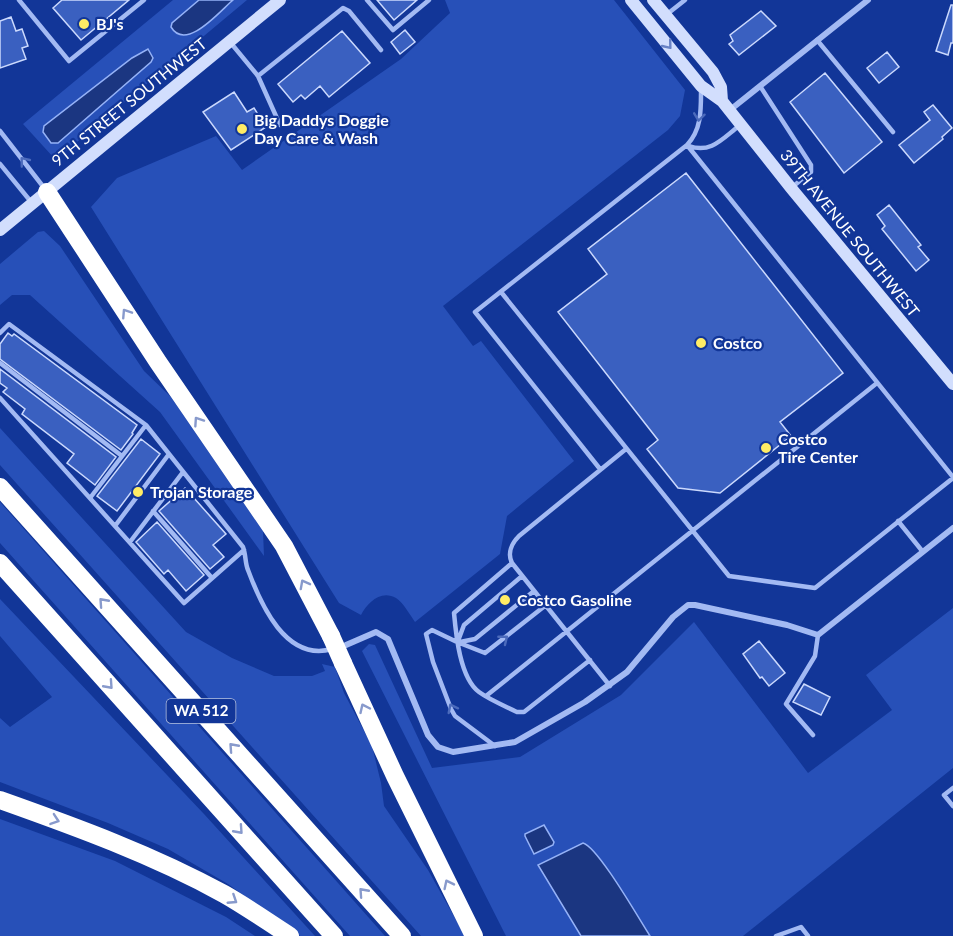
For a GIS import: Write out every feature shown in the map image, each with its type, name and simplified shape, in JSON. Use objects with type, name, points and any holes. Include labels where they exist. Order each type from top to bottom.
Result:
[{"type":"highway","points":[[47,192],[158,362],[284,546],[339,640],[343,663],[399,785],[474,936]]},
{"type":"highway","name":"WA 512","points":[[0,486],[402,936]]},
{"type":"highway","name":"WA 512","points":[[0,563],[334,936]]},
{"type":"highway","points":[[0,800],[137,852],[224,894],[290,936]]},
{"type":"main road","name":"9TH STREET SOUTHWEST","points":[[0,230],[280,0]]},
{"type":"main road","name":"39TH AVENUE SOUTHWEST","points":[[631,0],[701,86],[726,106],[953,384]]},
{"type":"main road","name":"39TH AVENUE SOUTHWEST","points":[[654,0],[713,72],[726,106]]},
{"type":"street","points":[[726,106],[760,86],[868,0]]},
{"type":"street","points":[[339,640],[376,632],[388,639],[424,729],[438,747],[453,752],[495,746],[515,742],[531,734],[610,686],[636,663],[673,617],[688,605],[788,625],[818,635],[953,528]]},
{"type":"lane","points":[[19,0],[69,61],[144,0]]},
{"type":"lane","points":[[367,0],[393,30],[429,0]]},
{"type":"lane","points":[[417,0],[422,6]]},
{"type":"lane","points":[[666,15],[685,0]]},
{"type":"lane","points":[[258,76],[343,8],[349,11],[381,50]]},
{"type":"lane","points":[[817,40],[893,132]]},
{"type":"lane","points":[[230,41],[258,76],[280,125]]},
{"type":"lane","points":[[600,469],[475,312],[687,145],[693,138],[700,121],[701,86]]},
{"type":"lane","points":[[760,86],[811,165],[811,172],[791,188]]},
{"type":"lane","points":[[687,145],[704,149],[716,144],[741,124]]},
{"type":"lane","points":[[0,131],[47,192]]},
{"type":"lane","points":[[501,292],[729,576],[815,588],[953,477],[687,145]]},
{"type":"lane","points":[[0,164],[32,204]]},
{"type":"lane","points":[[0,333],[9,324],[146,425],[244,550],[246,567],[265,609],[283,634],[296,644],[311,650],[324,651],[339,640]]},
{"type":"lane","points":[[0,363],[122,456]]},
{"type":"lane","points":[[486,696],[877,383]]},
{"type":"lane","points":[[0,398],[184,603],[244,550]]},
{"type":"lane","points":[[90,498],[146,425]]},
{"type":"lane","points":[[610,686],[522,576],[509,556],[515,540],[626,448]]},
{"type":"lane","points":[[115,526],[169,454]]},
{"type":"lane","points":[[130,543],[183,472]]},
{"type":"lane","points":[[153,512],[212,578]]},
{"type":"lane","points":[[898,521],[923,552]]},
{"type":"lane","points":[[512,563],[454,613],[457,642],[465,670],[476,690],[517,712],[524,712],[590,660]]},
{"type":"lane","points":[[457,642],[464,625],[522,576]]},
{"type":"lane","points":[[457,642],[475,639],[534,591]]},
{"type":"lane","points":[[495,746],[455,716],[433,662],[426,634],[432,630],[485,653],[546,605]]},
{"type":"lane","points":[[813,735],[786,704],[815,656],[818,635]]},
{"type":"lane","points":[[953,788],[944,795],[953,806]]},
{"type":"lane","points":[[776,936],[801,927],[808,936]]},
{"type":"shaded area","points":[[173,0],[247,0],[59,157],[54,158],[23,124]]},
{"type":"shaded area","points":[[199,0],[233,0],[203,27],[185,35],[177,33],[171,27],[172,23]]},
{"type":"shaded area","points":[[445,0],[614,0],[685,90],[680,116],[668,130],[443,306],[473,346],[481,341],[574,461],[507,516],[500,554],[415,622],[401,602],[390,596],[380,596],[375,599],[361,615],[339,603],[91,207],[117,178],[216,136],[242,170],[401,59],[450,13]]},
{"type":"shaded area","points":[[148,49],[153,58],[151,62],[58,143],[51,143],[43,132],[44,126],[132,58]]},
{"type":"shaded area","points":[[44,231],[60,246],[144,371],[171,397],[263,531],[264,556],[160,412],[30,295],[12,295],[0,305],[0,264],[38,232]]},
{"type":"shaded area","points":[[0,428],[186,632],[232,658],[274,676],[312,676],[325,671],[322,664],[335,667],[344,693],[372,746],[384,806],[428,870],[465,936],[421,936],[0,465]]},
{"type":"shaded area","points":[[0,502],[385,936],[350,936],[0,543]]},
{"type":"shaded area","points":[[0,599],[204,814],[315,936],[300,936],[228,884],[168,849],[108,823],[0,782],[0,718],[10,727],[52,697],[0,636]]},
{"type":"shaded area","points":[[953,608],[953,768],[743,936],[506,936],[362,651],[369,644],[375,645],[432,768],[520,757],[621,695],[694,622],[808,773],[892,710],[866,675]]},
{"type":"shaded area","points":[[0,819],[115,861],[226,917],[255,936],[0,936]]},
{"type":"shaded area","points":[[544,825],[554,842],[553,845],[534,854],[525,834]]},
{"type":"shaded area","points":[[583,843],[590,847],[608,870],[650,936],[581,936],[538,865]]},
{"type":"building","name":"BJ's","points":[[62,0],[129,0],[81,40],[53,8]]},
{"type":"building","points":[[377,0],[417,0],[394,20]]},
{"type":"building","points":[[951,5],[953,5],[953,43],[951,43],[948,55],[936,51]]},
{"type":"building","points":[[761,11],[776,26],[739,55],[729,44],[733,41],[730,35]]},
{"type":"building","points":[[11,17],[16,31],[22,29],[28,46],[22,48],[26,59],[0,68],[0,21]]},
{"type":"building","points":[[405,30],[415,42],[400,54],[391,42]]},
{"type":"building","points":[[342,31],[370,63],[329,97],[320,86],[305,99],[301,95],[293,102],[278,84]]},
{"type":"building","points":[[887,52],[899,67],[879,83],[867,68]]},
{"type":"building","points":[[825,73],[882,142],[844,173],[790,102]]},
{"type":"building","points":[[234,92],[247,112],[254,108],[266,127],[231,150],[203,112]]},
{"type":"building","points":[[933,105],[952,128],[942,137],[943,139],[914,163],[899,145],[930,120],[924,112]]},
{"type":"building","name":"Costco","points":[[686,173],[843,373],[780,422],[791,436],[720,493],[678,488],[647,449],[658,440],[558,312],[607,274],[588,249]]},
{"type":"building","points":[[889,205],[921,245],[918,247],[929,260],[916,271],[882,229],[885,226],[877,215]]},
{"type":"building","points":[[8,333],[12,336],[14,334],[137,425],[121,450],[0,359],[0,344]]},
{"type":"building","points":[[0,369],[116,457],[95,485],[67,463],[74,454],[22,414],[25,409],[3,392],[7,388],[0,383]]},
{"type":"building","points":[[141,439],[160,454],[117,511],[97,496]]},
{"type":"building","points":[[185,488],[226,534],[213,545],[224,557],[210,569],[159,511]]},
{"type":"building","points":[[157,522],[204,575],[186,591],[168,570],[164,574],[136,542]]},
{"type":"building","points":[[759,641],[785,673],[769,686],[762,677],[760,678],[743,654]]},
{"type":"building","points":[[804,684],[830,697],[821,715],[793,702]]},
{"type":"place","name":"BJ's","points":[[84,24]]},
{"type":"place","name":"Big Daddys Doggie Day Care & Wash","points":[[242,129]]},
{"type":"place","name":"Costco","points":[[701,343]]},
{"type":"place","name":"Costco Tire Center","points":[[766,448]]},
{"type":"place","name":"Trojan Storage","points":[[138,492]]},
{"type":"place","name":"Costco Gasoline","points":[[505,600]]}]
